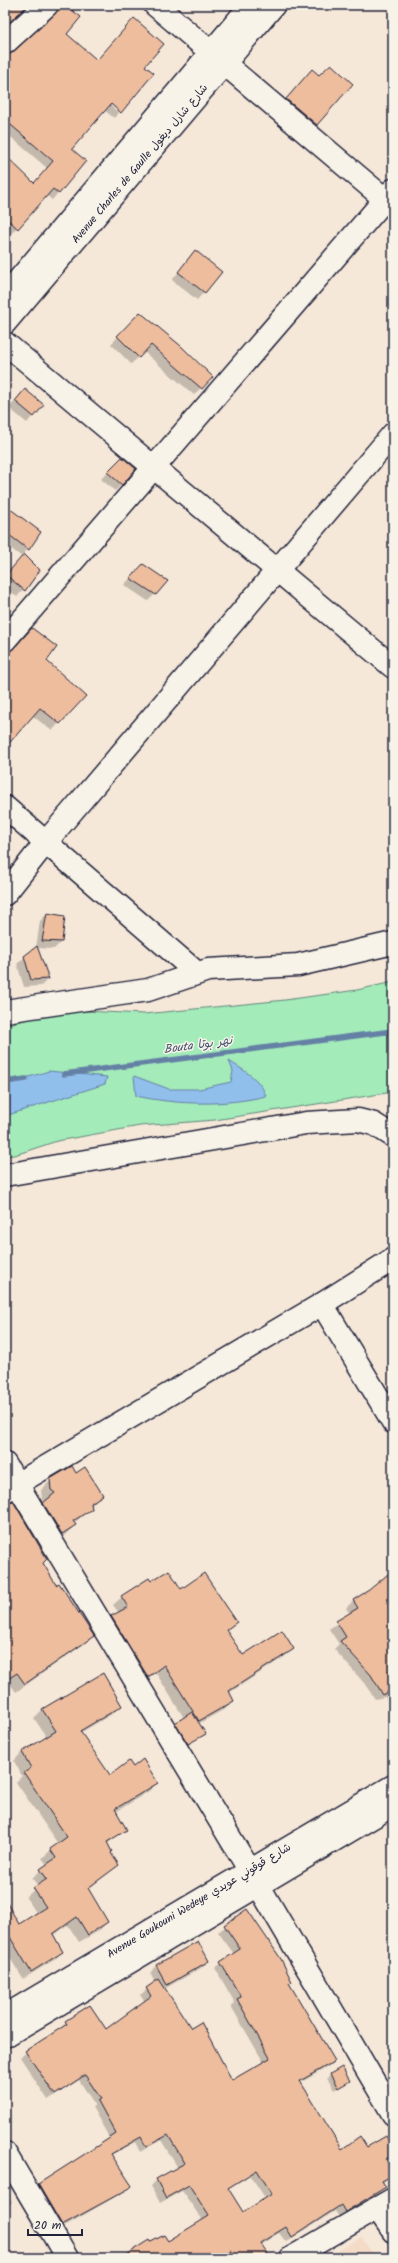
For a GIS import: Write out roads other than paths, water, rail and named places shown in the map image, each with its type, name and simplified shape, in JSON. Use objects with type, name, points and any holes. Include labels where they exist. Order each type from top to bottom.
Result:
[{"type":"street","points":[[5,43],[47,5]]},
{"type":"street","points":[[5,640],[77,554],[155,467],[315,278],[390,198],[154,5]]},
{"type":"street","name":"Avenue Charles de Gaulle شارع شارل ديغول","points":[[5,324],[218,58],[251,5]]},
{"type":"street","name":"Avenue Charles de Gaulle شارع شارل ديغول","points":[[5,296],[218,58],[274,5]]},
{"type":"street","points":[[5,343],[393,667]]},
{"type":"street","points":[[5,894],[46,842],[276,569],[393,434]]},
{"type":"street","points":[[5,807],[197,973]]},
{"type":"street","points":[[5,1011],[148,990],[208,970],[298,965],[393,943]]},
{"type":"street","points":[[5,1174],[306,1123],[358,1120],[374,1124],[393,1136]]},
{"type":"street","points":[[11,1488],[322,1304],[393,1259]]},
{"type":"street","points":[[322,1304],[393,1422]]},
{"type":"street","points":[[5,1464],[11,1488],[254,1878],[393,2114]]},
{"type":"street","name":"Avenue Goukouni Wedeye شارع قوقوني عويدي","points":[[5,2036],[254,1878],[393,1786]]},
{"type":"street","name":"Avenue Goukouni Wedeye شارع قوقوني عويدي","points":[[5,2016],[254,1878],[393,1805]]},
{"type":"street","points":[[5,2153],[67,2258]]},
{"type":"street","points":[[291,2258],[385,2204],[393,2231]]},
{"type":"water","points":[[229,1061],[256,1080],[264,1090],[266,1096],[217,1103],[185,1103],[136,1096],[134,1076],[169,1089],[199,1089],[231,1082],[233,1071]]},
{"type":"water","points":[[49,1071],[107,1077],[105,1084],[5,1116],[5,1084]]},
{"type":"waterway","name":"Bouta نهر بوتا","points":[[64,1074],[393,1031]]},
{"type":"waterway","name":"Bouta نهر بوتا","points":[[5,1082],[26,1079]]}]
